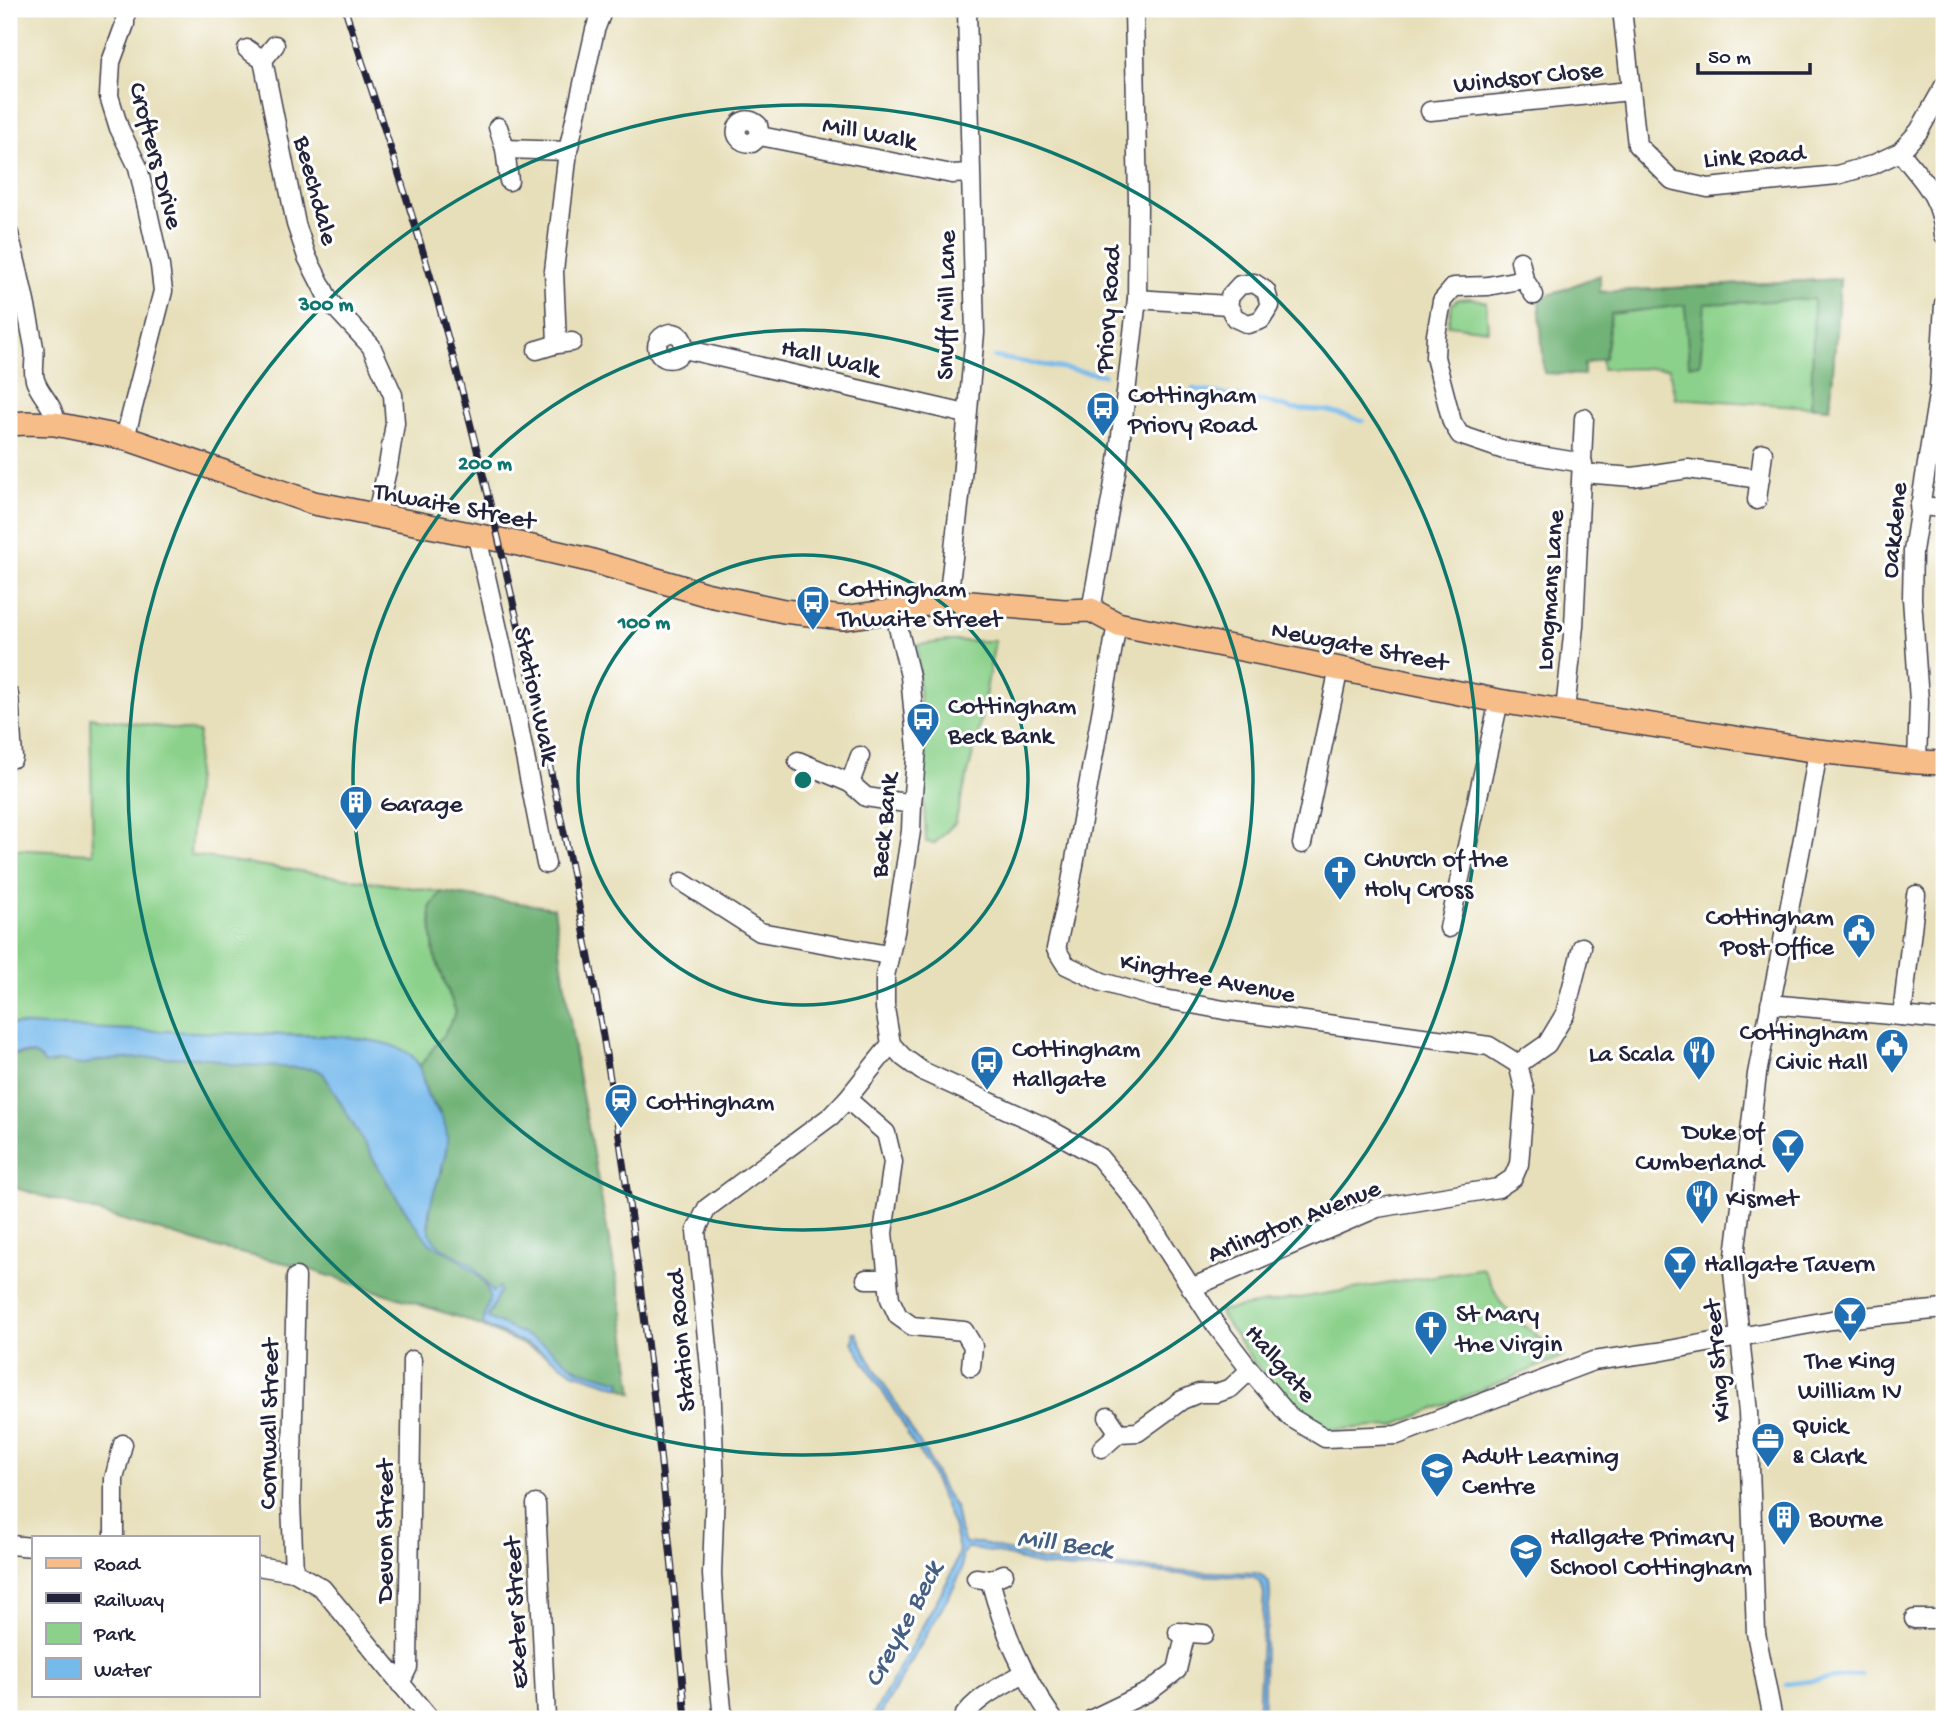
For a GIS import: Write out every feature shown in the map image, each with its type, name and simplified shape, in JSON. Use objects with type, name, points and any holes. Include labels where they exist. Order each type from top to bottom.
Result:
[{"type":"main road","name":"Thwaite Street","points":[[9,424],[55,424],[125,438],[314,503],[589,560],[705,594],[784,611],[843,618],[894,611]]},
{"type":"main road","name":"Newgate Street","points":[[894,611],[948,601],[1064,611],[1091,610],[1117,624],[1499,701],[1818,751],[1944,763]]},
{"type":"street","name":"Crofters Drive","points":[[125,9],[125,24],[111,62],[109,96],[119,128],[138,167],[163,291],[125,438]]},
{"type":"street","points":[[537,350],[565,343],[554,271],[568,151],[595,30],[603,9]]},
{"type":"street","name":"Snuff Mill Lane","points":[[948,601],[975,333],[967,9]]},
{"type":"street","name":"Priory Road","points":[[1091,610],[1118,461],[1137,299],[1135,9]]},
{"type":"street","name":"Link Road","points":[[1622,9],[1637,145],[1672,180],[1708,188],[1837,174],[1872,165],[1899,152],[1919,131],[1944,86]]},
{"type":"street","points":[[247,49],[263,60],[275,45]]},
{"type":"street","name":"Beechdale","points":[[263,60],[290,201],[307,257],[330,302],[371,346],[393,395],[395,423],[376,517]]},
{"type":"street","name":"Windsor Close","points":[[1430,111],[1630,91]]},
{"type":"street","points":[[498,127],[505,149],[509,181]]},
{"type":"street","name":"Mill Walk","points":[[760,136],[952,174],[970,173]]},
{"type":"street","points":[[505,149],[568,151]]},
{"type":"street","points":[[1899,152],[1936,197],[1943,218],[1944,235]]},
{"type":"street","points":[[9,234],[15,276],[34,352],[33,369],[36,382],[53,410],[55,424]]},
{"type":"street","points":[[1534,295],[1522,270],[1488,286],[1454,287],[1442,301],[1435,357],[1452,422],[1460,435],[1504,450],[1633,477],[1688,469],[1760,479]]},
{"type":"street","points":[[1137,299],[1228,305]]},
{"type":"street","name":"Oakdene","points":[[1917,762],[1919,701],[1912,598],[1913,551],[1939,389],[1944,304]]},
{"type":"street","name":"Hall Walk","points":[[684,349],[966,414]]},
{"type":"street","name":"Longmans Lane","points":[[1565,711],[1574,626],[1584,418]]},
{"type":"street","points":[[1757,500],[1763,453]]},
{"type":"street","points":[[1919,506],[1944,508]]},
{"type":"street","name":"Station Walk","points":[[477,537],[512,691],[546,864]]},
{"type":"street","name":"Beck Bank","points":[[891,1044],[885,1008],[885,976],[909,844],[917,749],[910,676],[894,611]]},
{"type":"street","name":"Kingtree Avenue","points":[[1117,624],[1071,882],[1056,949],[1066,965],[1102,982],[1154,997],[1249,1014],[1489,1046],[1518,1064]]},
{"type":"street","points":[[1302,844],[1339,668]]},
{"type":"street","points":[[9,695],[13,758]]},
{"type":"street","points":[[1448,928],[1499,701]]},
{"type":"street","name":"King Street","points":[[1773,1719],[1756,1633],[1748,1412],[1733,1272],[1757,1074],[1818,751]]},
{"type":"street","points":[[850,783],[860,756]]},
{"type":"street","points":[[798,761],[850,783],[866,797],[912,804]]},
{"type":"street","points":[[682,882],[760,932],[888,955]]},
{"type":"street","points":[[1902,1016],[1916,895]]},
{"type":"street","points":[[1518,1064],[1547,1044],[1565,1014],[1586,958]]},
{"type":"street","points":[[1770,1004],[1944,1020]]},
{"type":"street","name":"Station Road","points":[[723,1719],[712,1574],[715,1488],[711,1377],[696,1231],[706,1208],[831,1116],[848,1099],[891,1044]]},
{"type":"street","name":"Hallgate","points":[[891,1044],[922,1071],[1045,1127],[1099,1157],[1133,1199],[1215,1324],[1250,1370],[1290,1417],[1325,1438],[1397,1435],[1593,1361],[1658,1352],[1832,1320],[1944,1309]]},
{"type":"street","name":"Arlington Avenue","points":[[1191,1288],[1377,1208],[1498,1188],[1513,1178],[1519,1164],[1525,1092],[1518,1064]]},
{"type":"street","points":[[848,1099],[886,1133],[891,1152],[893,1162],[883,1233],[890,1299],[898,1316],[912,1326],[964,1331],[973,1346],[971,1367]]},
{"type":"street","name":"Cornwall Street","points":[[294,1572],[291,1504],[296,1277]]},
{"type":"street","points":[[866,1279],[887,1279]]},
{"type":"street","points":[[1102,1448],[1119,1433],[1138,1432],[1182,1400],[1199,1393],[1217,1393],[1231,1388],[1250,1370]]},
{"type":"street","name":"Devon Street","points":[[400,1684],[408,1667],[407,1371]]},
{"type":"street","points":[[1108,1417],[1119,1433]]},
{"type":"street","points":[[114,1536],[114,1479],[123,1444]]},
{"type":"street","name":"Exeter Street","points":[[536,1504],[546,1719]]},
{"type":"street","points":[[9,1545],[32,1547]]},
{"type":"street","points":[[259,1566],[294,1572],[322,1588],[430,1719]]},
{"type":"street","points":[[990,1577],[1001,1621],[1024,1673],[1052,1719]]},
{"type":"street","points":[[1914,1619],[1944,1619]]},
{"type":"street","points":[[1092,1719],[1150,1691],[1177,1670],[1190,1633]]},
{"type":"street","points":[[962,1719],[968,1710],[991,1692],[1024,1673]]},
{"type":"green space","points":[[1600,275],[1600,292],[1840,279],[1830,408],[1811,406],[1814,299],[1705,304],[1700,364],[1689,365],[1685,305],[1611,314],[1605,358],[1584,364],[1584,375],[1544,373],[1539,299]]},
{"type":"green space","points":[[1840,279],[1830,408],[1675,398],[1669,368],[1602,369],[1599,292]]},
{"type":"green space","points":[[1472,298],[1486,302],[1488,330],[1448,325],[1452,304],[1458,299]]},
{"type":"green space","points":[[948,641],[995,641],[978,734],[955,823],[935,843],[926,842],[917,645]]},
{"type":"green space","points":[[90,717],[199,732],[190,855],[441,892],[430,909],[434,954],[456,1012],[444,1034],[420,1066],[412,1056],[381,1043],[333,1036],[77,1029],[9,1024],[9,849],[93,853]]},
{"type":"green space","points":[[441,892],[554,908],[576,1063],[623,1314],[633,1393],[467,1320],[299,1266],[221,1249],[9,1186],[9,1055],[33,1054],[52,1064],[61,1061],[81,1065],[102,1060],[161,1057],[208,1058],[229,1064],[315,1069],[323,1073],[412,1220],[430,1233],[431,1198],[443,1169],[441,1114],[427,1094],[420,1066],[444,1034],[456,1012],[434,954],[430,908]]},
{"type":"green space","points":[[1483,1268],[1501,1303],[1517,1320],[1564,1356],[1393,1426],[1324,1430],[1294,1410],[1255,1364],[1218,1311]]},
{"type":"water","points":[[9,1024],[330,1036],[366,1040],[399,1048],[418,1063],[427,1094],[446,1130],[447,1148],[428,1217],[429,1229],[435,1242],[454,1256],[430,1244],[412,1220],[323,1073],[315,1069],[229,1064],[208,1058],[161,1057],[102,1060],[81,1065],[61,1061],[45,1064],[34,1055],[9,1055]]},
{"type":"water","points":[[456,1255],[472,1265],[493,1292],[499,1287],[500,1292],[488,1318],[544,1344],[577,1369],[621,1381],[620,1387],[573,1372],[538,1349],[483,1325],[489,1300],[488,1291],[481,1279],[455,1257]]},
{"type":"water","points":[[853,1332],[856,1332],[866,1354],[955,1507],[965,1543],[981,1543],[1043,1561],[1177,1571],[1255,1573],[1263,1576],[1269,1583],[1270,1596],[1265,1641],[1263,1719],[1258,1719],[1264,1593],[1261,1583],[1253,1577],[1041,1566],[998,1553],[967,1548],[962,1555],[962,1569],[954,1587],[878,1719],[871,1719],[953,1571],[959,1550],[953,1525],[928,1465],[852,1342]]},
{"type":"waterway","points":[[994,357],[1104,375]]},
{"type":"waterway","points":[[1193,389],[1268,402],[1292,409],[1328,411],[1363,421]]},
{"type":"waterway","points":[[1786,1684],[1862,1675]]},
{"type":"railway","points":[[345,9],[433,285],[482,468],[582,922],[614,1101],[639,1277],[660,1454],[686,1719]]},
{"type":"place","name":"Cottingham Priory Road","points":[[1103,438]]},
{"type":"place","name":"Cottingham Thwaite Street","points":[[813,632]]},
{"type":"place","name":"Cottingham Beck Bank","points":[[923,749]]},
{"type":"place","name":"Garage","points":[[356,832]]},
{"type":"place","name":"Church of the Holy Cross","points":[[1340,902]]},
{"type":"place","name":"Cottingham Post Office","points":[[1859,960]]},
{"type":"place","name":"Cottingham Civic Hall","points":[[1892,1075]]},
{"type":"place","name":"La Scala","points":[[1699,1082]]},
{"type":"place","name":"Cottingham Hallgate","points":[[987,1092]]},
{"type":"place","name":"Cottingham","points":[[621,1130]]},
{"type":"place","name":"Duke of Cumberland","points":[[1788,1175]]},
{"type":"place","name":"Kismet","points":[[1702,1226]]},
{"type":"place","name":"Hallgate Tavern","points":[[1680,1292]]},
{"type":"place","name":"The King William IV","points":[[1850,1343]]},
{"type":"place","name":"St Mary the Virgin","points":[[1431,1357]]},
{"type":"place","name":"Quick & Clark","points":[[1768,1469]]},
{"type":"place","name":"Adult Learning Centre","points":[[1437,1499]]},
{"type":"place","name":"Bourne","points":[[1784,1547]]},
{"type":"place","name":"Hallgate Primary School Cottingham","points":[[1526,1580]]},
{"type":"water label","name":"Mill Beck","points":[[1065,1541]]},
{"type":"water label","name":"Creyke Beck","points":[[901,1623]]}]
